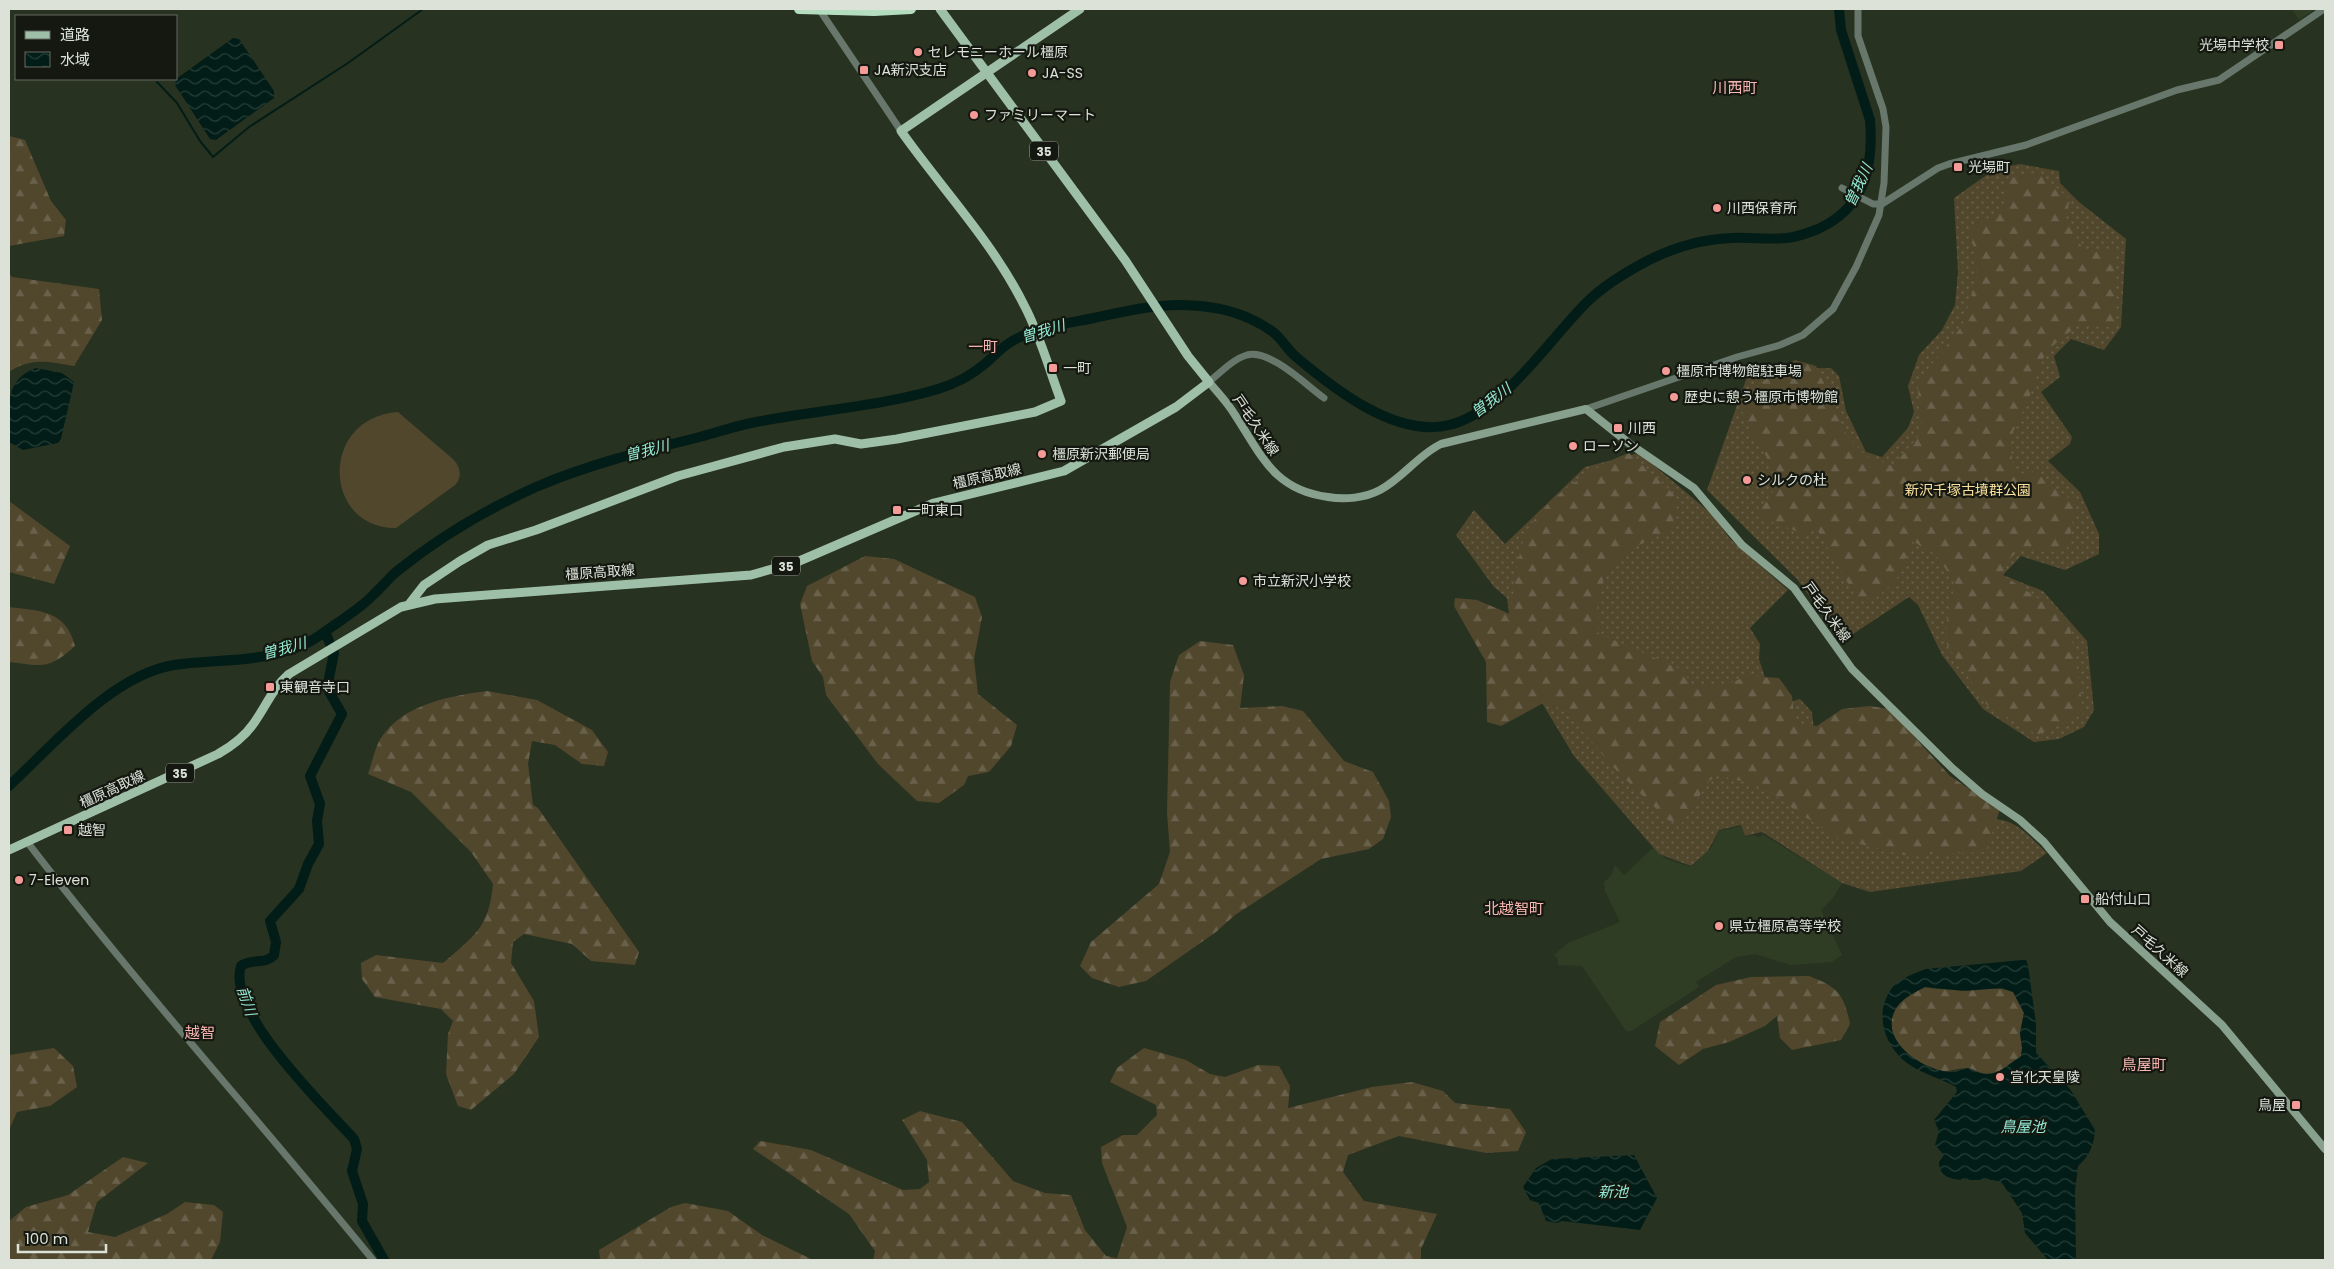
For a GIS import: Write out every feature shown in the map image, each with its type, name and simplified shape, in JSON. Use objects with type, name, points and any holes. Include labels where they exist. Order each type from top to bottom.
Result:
[{"type":"highway","points":[[799,9],[874,11],[911,9]]},
{"type":"main road","name":"35","points":[[940,9],[1148,293],[1188,356],[1209,382]]},
{"type":"main road","points":[[902,131],[1080,9]]},
{"type":"main road","name":"橿原高取線","points":[[410,604],[424,585],[460,560],[488,545],[536,530],[678,476],[784,448],[835,439],[861,444],[897,439],[1035,412],[1061,401],[1033,324],[998,261],[968,216],[902,131]]},
{"type":"main road","name":"橿原高取線","points":[[9,850],[28,843],[229,748],[253,725],[284,679],[392,611],[435,598],[746,576],[774,570],[797,562],[934,503],[1064,471],[1176,407],[1209,382]]},
{"type":"main road","name":"戸毛久米線","points":[[1209,382],[1235,415],[1256,450],[1274,473],[1299,490],[1316,496],[1334,498],[1360,496],[1379,490],[1404,474],[1428,452],[1441,444],[1586,409],[1630,444],[1694,488],[1742,545],[1794,588],[1852,669],[1952,768],[1982,794],[2020,820],[2044,842],[2110,922],[2222,1025],[2325,1149]]},
{"type":"street","points":[[819,9],[902,131]]},
{"type":"street","points":[[1586,409],[1803,336],[1833,309],[1856,267],[1882,204],[1886,127],[1883,109],[1858,36],[1856,22],[1858,9]]},
{"type":"street","points":[[1844,190],[1872,204],[1882,204],[1938,168],[2019,148],[2177,90],[2219,80],[2324,9]]},
{"type":"street","points":[[1209,382],[1233,363],[1245,356],[1256,354],[1270,358],[1324,398]]},
{"type":"street","points":[[28,843],[141,984],[306,1178],[372,1260]]},
{"type":"shaded area","points":[[2292,9],[2315,9],[2299,20]]},
{"type":"shaded area","name":"県立橿原高等学校","points":[[1741,826],[1745,837],[1752,835],[1760,837],[1762,834],[1842,883],[1833,898],[1821,910],[1842,955],[1832,962],[1791,965],[1755,954],[1736,957],[1696,982],[1699,987],[1631,1031],[1626,1031],[1582,966],[1558,965],[1558,959],[1554,955],[1568,943],[1620,922],[1605,891],[1604,882],[1611,876],[1615,865],[1624,875],[1653,848],[1666,859],[1691,867],[1711,848],[1719,831]]},
{"type":"green space","points":[[9,136],[25,140],[51,201],[66,220],[64,236],[9,246]]},
{"type":"green space","name":"新沢千塚古墳群公園","points":[[2020,164],[2059,171],[2060,183],[2079,202],[2126,239],[2121,327],[2104,350],[2071,339],[2054,356],[2060,377],[2041,392],[2072,437],[2070,444],[2048,461],[2080,492],[2099,534],[2099,554],[2065,570],[2021,556],[2003,575],[2043,591],[2087,641],[2094,710],[2084,727],[2059,739],[2034,742],[1983,709],[1942,655],[1918,605],[1909,597],[1844,640],[1831,626],[1797,579],[1707,490],[1748,374],[1755,369],[1831,368],[1839,376],[1846,411],[1866,452],[1882,457],[1908,428],[1914,412],[1908,386],[1919,355],[1942,330],[1955,305],[1958,272],[1954,198],[1995,169]]},
{"type":"green space","name":"新沢千塚古墳群公園","points":[[2037,172],[2071,200],[2064,214],[2085,253],[2116,249],[2116,327],[2077,326],[2046,351],[2028,401],[2008,442],[2016,474],[2035,472],[2076,504],[2068,547],[2055,552],[2019,550],[2005,563],[2003,575],[2060,613],[2070,627],[2084,714],[2037,735],[1987,705],[1947,645],[1947,621],[1955,582],[1937,557],[1913,541],[1896,581],[1876,598],[1857,599],[1815,526],[1804,534],[1756,516],[1782,478],[1753,438],[1742,411],[1758,387],[1785,365],[1795,360],[1816,366],[1847,436],[1867,457],[1893,466],[1923,431],[1917,383],[1962,326],[1977,277],[1971,229],[2004,208],[2005,179]]},
{"type":"green space","points":[[9,274],[12,277],[99,289],[102,320],[74,366],[33,362],[17,367],[9,372]]},
{"type":"green space","points":[[398,412],[454,460],[460,473],[455,485],[396,528],[372,524],[354,511],[343,493],[340,473],[343,452],[354,433],[372,419]]},
{"type":"green space","points":[[1629,453],[1675,495],[1673,529],[1630,550],[1620,557],[1605,575],[1600,592],[1598,633],[1682,670],[1692,684],[1721,687],[1747,676],[1779,678],[1792,696],[1795,724],[1817,726],[1842,709],[1870,706],[1889,709],[1950,776],[2000,809],[1986,852],[1904,855],[1837,838],[1760,786],[1718,775],[1709,781],[1681,824],[1668,820],[1617,771],[1565,712],[1547,701],[1501,726],[1487,722],[1486,662],[1454,606],[1455,598],[1477,600],[1510,614],[1523,542],[1529,528],[1539,514],[1567,488],[1583,477]]},
{"type":"green space","points":[[1639,453],[1713,515],[1730,539],[1788,590],[1750,628],[1760,644],[1759,659],[1767,684],[1780,705],[1800,699],[1812,712],[1814,731],[1972,816],[1998,819],[2014,825],[2047,853],[2021,871],[1870,892],[1842,883],[1762,832],[1745,836],[1741,825],[1719,830],[1708,851],[1691,866],[1659,854],[1574,756],[1515,658],[1507,598],[1494,587],[1456,535],[1474,510],[1505,544],[1585,467]]},
{"type":"green space","points":[[9,501],[70,546],[54,584],[9,572]]},
{"type":"green space","points":[[865,556],[894,559],[975,597],[982,617],[974,659],[978,694],[1017,725],[1011,746],[989,772],[968,776],[964,785],[939,803],[917,801],[878,764],[826,695],[823,677],[812,661],[800,604],[807,586]]},
{"type":"green space","points":[[9,607],[50,614],[65,625],[71,634],[75,646],[51,663],[30,665],[9,662]]},
{"type":"green space","points":[[1200,641],[1233,645],[1244,675],[1240,708],[1282,706],[1303,711],[1344,761],[1373,772],[1389,801],[1391,817],[1383,839],[1369,849],[1321,859],[1235,915],[1216,932],[1146,981],[1119,987],[1092,978],[1080,966],[1091,942],[1159,884],[1170,852],[1167,813],[1170,682],[1179,655]]},
{"type":"green space","points":[[487,691],[537,700],[592,730],[608,752],[604,766],[582,764],[555,745],[532,741],[528,764],[533,805],[538,808],[639,952],[635,965],[591,961],[572,944],[524,934],[513,942],[511,963],[534,1001],[539,1037],[514,1074],[471,1110],[458,1106],[446,1074],[448,1034],[453,1021],[441,1009],[375,997],[362,979],[361,963],[376,955],[443,963],[471,938],[484,921],[491,899],[493,884],[471,852],[411,792],[368,774],[375,750],[381,738],[390,726],[402,717],[414,710],[443,699]]},
{"type":"green space","points":[[1809,976],[1833,988],[1845,1005],[1850,1024],[1841,1040],[1792,1050],[1780,1038],[1777,1016],[1765,1026],[1729,1042],[1703,1049],[1679,1065],[1655,1046],[1660,1022],[1716,985],[1751,977]]},
{"type":"green space","points":[[1925,987],[1936,989],[1994,988],[2013,992],[2024,1012],[2020,1033],[2021,1056],[1992,1075],[1982,1074],[1967,1068],[1945,1071],[1937,1070],[1917,1061],[1900,1046],[1894,1036],[1892,1016],[1900,1003]]},
{"type":"green space","points":[[54,1048],[73,1066],[77,1087],[50,1106],[17,1112],[9,1130],[9,1055]]},
{"type":"green space","points":[[1144,1048],[1186,1060],[1210,1074],[1225,1077],[1258,1065],[1279,1066],[1290,1086],[1288,1108],[1372,1087],[1412,1082],[1443,1091],[1455,1103],[1510,1109],[1526,1132],[1518,1151],[1486,1153],[1399,1136],[1348,1155],[1343,1172],[1364,1201],[1437,1214],[1421,1249],[1421,1260],[873,1260],[875,1251],[849,1214],[753,1149],[760,1141],[811,1150],[903,1190],[920,1189],[929,1182],[927,1160],[902,1120],[920,1111],[962,1122],[1013,1181],[1045,1193],[1071,1195],[1085,1230],[1106,1256],[1117,1258],[1127,1227],[1102,1163],[1101,1147],[1123,1135],[1137,1135],[1157,1115],[1156,1105],[1110,1082],[1117,1068]]},
{"type":"green space","points":[[123,1157],[148,1163],[97,1202],[88,1232],[115,1237],[167,1214],[185,1202],[214,1205],[223,1212],[220,1242],[211,1260],[9,1260],[9,1221],[26,1207],[68,1195]]},
{"type":"green space","points":[[685,1203],[728,1211],[762,1235],[813,1260],[600,1260],[599,1250],[671,1207]]},
{"type":"water","points":[[233,38],[239,39],[274,91],[274,98],[216,140],[210,139],[175,85],[178,78]]},
{"type":"water","points":[[36,368],[62,373],[74,382],[61,439],[58,443],[23,450],[9,442],[10,398],[17,380],[25,373]]},
{"type":"water","name":"鳥屋池","points":[[2026,960],[2036,1024],[2036,1053],[2070,1089],[2095,1130],[2090,1150],[2078,1166],[2075,1191],[2076,1260],[2048,1260],[2025,1233],[2022,1213],[2002,1183],[1995,1180],[1955,1179],[1947,1177],[1941,1171],[1939,1162],[1944,1155],[1935,1145],[1939,1131],[1934,1120],[1957,1092],[1956,1087],[1919,1070],[1899,1056],[1887,1038],[1883,1018],[1883,1007],[1886,997],[1895,984],[1926,969]],"holes":[[[1925,987],[1964,991],[2002,988],[2013,992],[2024,1013],[2020,1033],[2021,1056],[1996,1072],[1984,1074],[1968,1068],[1949,1072],[1938,1070],[1915,1059],[1897,1041],[1892,1030],[1892,1019],[1897,1007],[1906,998]]]},
{"type":"water","name":"新池","points":[[1634,1155],[1657,1198],[1640,1230],[1562,1221],[1557,1223],[1546,1221],[1539,1203],[1530,1200],[1523,1187],[1536,1168],[1552,1159]]},
{"type":"waterway","points":[[157,82],[177,103],[200,141],[213,157],[249,127],[348,63],[423,9]]},
{"type":"waterway","name":"曽我川","points":[[9,786],[85,714],[128,682],[151,671],[174,665],[256,658],[288,651],[308,643],[361,606],[396,572],[429,547],[481,515],[536,487],[574,472],[613,460],[740,426],[893,400],[938,389],[975,371],[1015,339],[1047,327],[1158,306],[1192,305],[1229,311],[1263,325],[1273,332],[1295,356],[1328,383],[1367,408],[1387,418],[1429,427],[1449,425],[1469,418],[1488,406],[1506,391],[1593,296],[1616,279],[1640,265],[1659,255],[1710,240],[1739,238],[1780,239],[1799,236],[1818,229],[1834,220],[1846,210],[1856,198],[1863,185],[1870,154],[1871,138],[1870,120],[1841,30],[1839,9]]},
{"type":"waterway","name":"前川","points":[[326,634],[334,653],[327,688],[342,714],[310,776],[320,804],[317,821],[319,844],[308,864],[299,889],[270,921],[276,942],[274,955],[266,960],[249,962],[241,966],[240,985],[248,1008],[262,1032],[301,1082],[354,1139],[357,1149],[352,1171],[363,1204],[362,1221],[384,1260]]},
{"type":"place","name":"光場中学校","points":[[2279,45]]},
{"type":"place","name":"セレモニーホール橿原","points":[[918,52]]},
{"type":"place","name":"JA新沢支店","points":[[864,70]]},
{"type":"place","name":"JA-SS","points":[[1032,73]]},
{"type":"place","name":"ファミリーマート","points":[[974,115]]},
{"type":"place","name":"光場町","points":[[1958,167]]},
{"type":"place","name":"川西保育所","points":[[1717,208]]},
{"type":"place","name":"一町","points":[[1053,368]]},
{"type":"place","name":"橿原市博物館駐車場","points":[[1666,371]]},
{"type":"place","name":"歴史に憩う橿原市博物館","points":[[1674,397]]},
{"type":"place","name":"川西","points":[[1618,428]]},
{"type":"place","name":"ローソン","points":[[1573,446]]},
{"type":"place","name":"橿原新沢郵便局","points":[[1042,454]]},
{"type":"place","name":"シルクの杜","points":[[1747,480]]},
{"type":"place","name":"一町東口","points":[[897,510]]},
{"type":"place","name":"市立新沢小学校","points":[[1243,581]]},
{"type":"place","name":"東観音寺口","points":[[270,687]]},
{"type":"place","name":"越智","points":[[68,830]]},
{"type":"place","name":"7-Eleven","points":[[19,880]]},
{"type":"place","name":"船付山口","points":[[2085,899]]},
{"type":"place","name":"県立橿原高等学校","points":[[1719,926]]},
{"type":"place","name":"宣化天皇陵","points":[[2000,1077]]},
{"type":"place","name":"鳥屋","points":[[2296,1105]]},
{"type":"district","name":"川西町","points":[[1735,87]]},
{"type":"district","name":"一町","points":[[983,346]]},
{"type":"district","name":"北越智町","points":[[1514,908]]},
{"type":"district","name":"越智","points":[[200,1032]]},
{"type":"district","name":"鳥屋町","points":[[2144,1064]]}]
